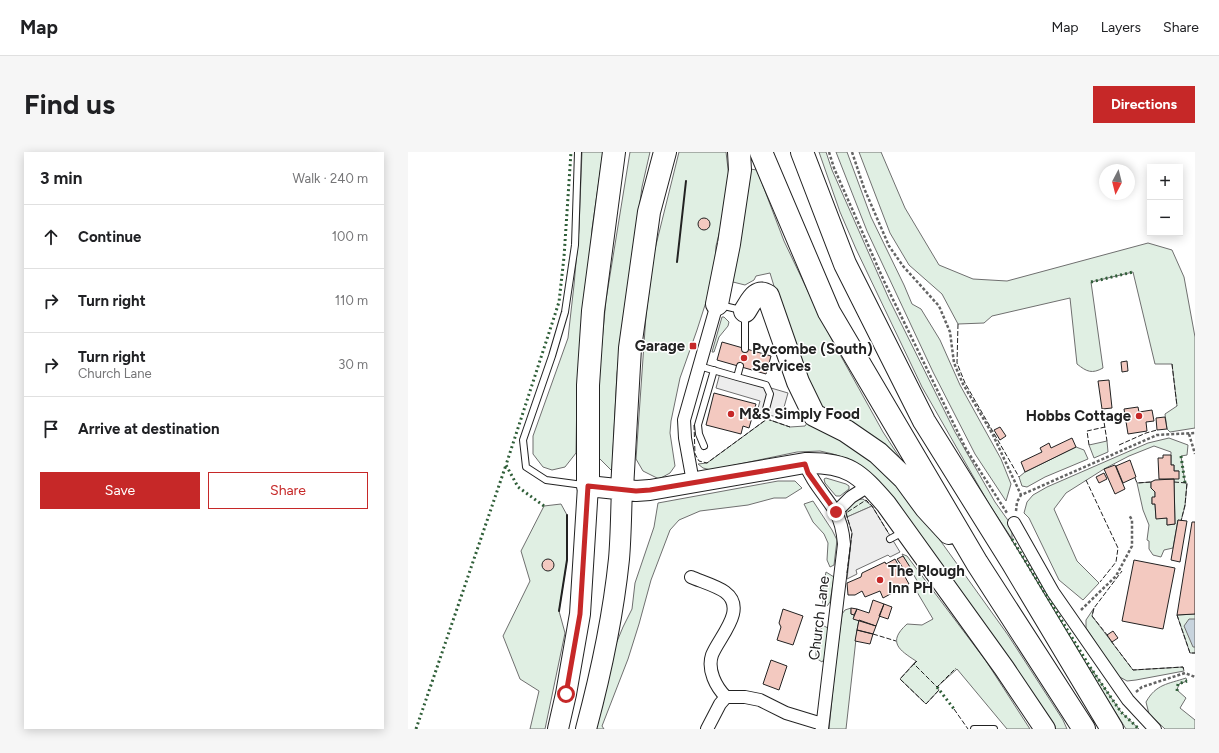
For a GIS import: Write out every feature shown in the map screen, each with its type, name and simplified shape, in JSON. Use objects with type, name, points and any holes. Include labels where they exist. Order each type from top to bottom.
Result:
[{"type":"highway","points":[[588,486],[588,385],[593,312],[614,152]]},
{"type":"highway","points":[[622,489],[630,348],[649,212],[665,152]]},
{"type":"highway","points":[[717,304],[729,244],[740,170],[739,152]]},
{"type":"highway","points":[[761,152],[829,312],[977,563],[1084,729]]},
{"type":"highway","points":[[802,152],[845,264],[924,421],[1012,562],[1112,729]]},
{"type":"highway","points":[[745,311],[754,297],[758,294],[768,296],[798,382],[814,415],[846,431],[878,453],[904,478],[926,508],[977,563]]},
{"type":"main road","points":[[558,729],[566,694],[580,614],[588,486],[650,490],[805,464],[825,463],[841,466],[857,474],[870,485],[898,535],[1004,668],[1045,729]]},
{"type":"main road","points":[[586,729],[596,691],[610,621],[619,558],[622,489]]},
{"type":"street","points":[[693,482],[685,438],[684,420],[717,304]]},
{"type":"street","name":"Church Lane","points":[[805,464],[808,473],[836,512],[843,529],[844,544],[822,727]]},
{"type":"street","points":[[836,512],[851,497],[870,485]]},
{"type":"street","points":[[1014,523],[1053,592],[1128,700],[1154,729]]},
{"type":"street","points":[[691,576],[725,592],[731,599],[734,607],[733,616],[712,656],[711,668],[717,685],[726,697],[745,697],[760,700],[786,713],[822,727]]},
{"type":"street","points":[[707,729],[720,704],[726,697]]},
{"type":"lane","points":[[578,152],[575,245],[565,312],[552,356],[523,440],[526,467],[546,480],[588,486]]},
{"type":"lane","points":[[717,304],[745,311],[745,349]]},
{"type":"lane","points":[[699,366],[766,385],[770,394],[766,409]]},
{"type":"lane","points":[[737,376],[740,366]]},
{"type":"lane","points":[[704,446],[699,434],[698,425],[714,370]]},
{"type":"lane","points":[[974,729],[994,729]]},
{"type":"path","points":[[829,152],[834,168],[884,281],[963,442],[1014,523]]},
{"type":"path","points":[[852,152],[864,188],[889,246],[903,266],[939,306],[950,332],[954,362],[963,384],[993,435],[1021,495]]},
{"type":"path","points":[[1014,523],[1017,502],[1021,495],[1157,435],[1195,433]]},
{"type":"path","points":[[1189,434],[1195,454]]},
{"type":"path","points":[[1072,619],[1116,576],[1132,546],[1132,520],[1129,515]]},
{"type":"path","points":[[1128,700],[1142,687],[1185,673],[1195,677]]},
{"type":"green space","points":[[582,152],[603,152],[592,229],[587,322],[577,386],[576,453],[565,467],[552,470],[543,467],[533,454],[533,436],[568,338],[579,229]]},
{"type":"green space","points":[[630,152],[650,152],[642,187],[617,373],[612,471],[596,455],[598,383],[606,300]]},
{"type":"green space","points":[[679,152],[726,152],[729,177],[727,202],[716,246],[714,277],[680,378],[671,421],[670,433],[675,466],[670,473],[659,479],[643,471],[636,459],[646,315],[654,253]]},
{"type":"green space","points":[[819,152],[826,152],[832,170],[889,299],[955,432],[995,502],[1012,526],[1012,539],[989,504],[922,387],[856,249],[840,212]]},
{"type":"green space","points":[[836,152],[847,152],[871,217],[912,304],[921,309],[940,340],[960,385],[1001,459],[1011,484],[1006,501],[975,454],[933,372],[867,231]]},
{"type":"green space","points":[[859,152],[881,152],[905,208],[939,265],[973,279],[1007,281],[1148,243],[1172,250],[1184,277],[1195,337],[1195,428],[1170,432],[1167,429],[1165,414],[1177,406],[1172,364],[1155,364],[1133,272],[1091,282],[1103,368],[1096,371],[1084,369],[1077,364],[1070,298],[992,316],[984,323],[958,324],[942,294],[909,265],[890,233]]},
{"type":"green space","points":[[750,169],[757,170],[784,241],[814,304],[832,340],[883,432],[900,458],[897,460],[819,410],[796,358],[770,273],[756,276],[754,280],[745,285],[729,281]]},
{"type":"green space","points":[[722,317],[729,322],[728,326],[719,337],[714,352],[712,352]]},
{"type":"green space","points":[[767,419],[790,427],[805,426],[807,423],[860,450],[904,490],[1008,635],[1063,720],[1067,729],[1055,729],[865,469],[851,460],[820,451],[797,452],[711,470],[703,468],[698,464],[707,463]]},
{"type":"green space","points":[[1169,438],[1188,445],[1187,455],[1181,456],[1185,483],[1187,483],[1185,506],[1181,521],[1178,520],[1173,548],[1164,550],[1161,557],[1153,555],[1149,549],[1149,541],[1147,540],[1149,525],[1143,510],[1137,483],[1151,482],[1151,488],[1155,492],[1155,497],[1152,498],[1152,504],[1155,504],[1156,518],[1167,518],[1167,525],[1175,524],[1174,479],[1179,471],[1174,471],[1174,465],[1171,465],[1171,452],[1154,446],[1129,456],[1104,469],[1066,493],[1054,509],[1077,561],[1099,583],[1083,600],[1059,580],[1029,518],[1024,513],[1027,502],[1033,495],[1047,487],[1148,443]]},
{"type":"green space","points":[[1107,441],[1108,452],[1094,458],[1089,445]]},
{"type":"green space","points":[[1076,447],[1084,450],[1088,459],[1045,477],[1027,487],[1022,486],[1019,477],[1025,472]]},
{"type":"green space","points":[[826,478],[846,484],[849,486],[849,489],[840,496],[836,496],[825,483],[824,479]]},
{"type":"green space","points":[[778,481],[795,481],[802,488],[786,498],[774,498],[748,505],[700,511],[679,520],[670,530],[651,580],[628,659],[602,726],[604,729],[590,729],[611,656],[632,609],[635,583],[654,527],[658,503]]},
{"type":"green space","points":[[863,499],[872,506],[847,517],[847,509],[854,500]]},
{"type":"green space","points":[[813,501],[837,540],[834,565],[830,567],[827,560],[828,543],[824,534],[813,522],[804,504]]},
{"type":"green space","points":[[561,504],[567,515],[567,560],[559,611],[565,633],[545,729],[530,729],[539,691],[520,679],[503,636],[530,581],[521,551],[544,506]]},
{"type":"green space","points":[[902,554],[907,556],[986,661],[1030,729],[1007,729],[957,669],[937,687],[939,690],[926,704],[900,679],[916,661],[900,649],[898,645],[898,636],[901,630],[907,624],[922,625],[933,619],[917,592],[920,586]]},
{"type":"green space","points":[[826,572],[834,577],[830,602],[827,606],[823,604],[822,593]]},
{"type":"green space","points":[[851,608],[851,614],[854,615],[854,619],[859,620],[846,729],[829,729],[842,614],[845,610]]},
{"type":"green space","points":[[1094,608],[1092,616],[1133,670],[1183,667],[1184,671],[1127,681],[1118,676],[1086,628],[1086,620]]},
{"type":"green space","points":[[1195,614],[1195,653],[1190,653],[1177,615]]},
{"type":"green space","points":[[824,626],[828,628],[825,658],[822,662],[816,658],[816,633]]},
{"type":"green space","points":[[1090,667],[1121,712],[1139,729],[1126,729],[1090,671]]},
{"type":"green space","points":[[1186,678],[1187,681],[1179,684],[1177,690],[1186,698],[1180,708],[1195,720],[1195,729],[1165,729],[1149,714],[1146,702],[1158,688],[1168,683]]},
{"type":"shaded area","points":[[720,373],[788,393],[781,418],[757,412],[760,401],[716,388]]},
{"type":"shaded area","points":[[872,506],[900,552],[890,557],[888,555],[856,570],[857,574],[847,579],[852,533],[847,517]]},
{"type":"shaded area","points":[[1189,619],[1195,619],[1195,647],[1193,647],[1184,626]]},
{"type":"building","points":[[702,218],[706,218],[710,224],[706,230],[702,230],[698,226],[698,222]]},
{"type":"building","name":"Pycombe (South) Services","points":[[722,342],[771,356],[766,374],[717,360]]},
{"type":"building","points":[[1127,361],[1128,371],[1122,372],[1121,362]]},
{"type":"building","points":[[1109,380],[1112,408],[1102,409],[1098,381]]},
{"type":"building","name":"M&S Simply Food","points":[[714,393],[756,404],[749,428],[743,426],[741,434],[706,425]]},
{"type":"building","name":"Hobbs Cottage","points":[[1138,407],[1139,412],[1152,410],[1154,421],[1146,422],[1147,431],[1128,434],[1124,409]]},
{"type":"building","points":[[1165,417],[1167,429],[1157,430],[1156,418]]},
{"type":"building","points":[[1000,427],[1006,436],[1000,440],[994,430]]},
{"type":"building","points":[[1072,438],[1076,447],[1025,472],[1021,462],[1042,452],[1040,448],[1049,443],[1051,448]]},
{"type":"building","points":[[1163,455],[1171,455],[1171,465],[1174,465],[1174,471],[1179,471],[1179,479],[1159,479],[1158,458],[1163,458]]},
{"type":"building","points":[[1130,460],[1136,477],[1123,483],[1116,466]]},
{"type":"building","points":[[1115,465],[1125,489],[1115,494],[1104,469]]},
{"type":"building","points":[[1104,473],[1107,479],[1099,483],[1096,477]]},
{"type":"building","points":[[1174,479],[1175,524],[1167,525],[1167,518],[1156,519],[1155,504],[1152,504],[1152,497],[1155,497],[1155,492],[1151,488],[1151,482],[1155,480]]},
{"type":"building","points":[[1178,520],[1187,521],[1180,562],[1171,560]]},
{"type":"building","points":[[1192,522],[1195,522],[1195,614],[1177,615]]},
{"type":"building","points":[[903,556],[910,567],[905,571],[897,559]]},
{"type":"building","points":[[546,559],[550,559],[554,565],[550,571],[546,571],[542,567],[542,563]]},
{"type":"building","name":"The Plough Inn PH","points":[[895,559],[909,584],[883,598],[880,591],[865,597],[862,591],[855,595],[848,595],[847,583],[861,577],[862,573]]},
{"type":"building","points":[[1134,560],[1175,568],[1163,629],[1122,621]]},
{"type":"building","points":[[873,600],[884,604],[876,626],[853,619],[857,609],[869,613]]},
{"type":"building","points":[[884,604],[892,607],[888,619],[879,616]]},
{"type":"building","points":[[851,608],[857,609],[854,615],[851,614]]},
{"type":"building","points":[[783,609],[803,616],[793,645],[777,640],[781,627],[779,623]]},
{"type":"building","points":[[859,620],[876,626],[873,634],[857,630]]},
{"type":"building","points":[[857,630],[873,634],[870,644],[855,641]]},
{"type":"building","points":[[1113,631],[1118,638],[1112,642],[1107,635]]},
{"type":"building","points":[[771,660],[787,666],[779,690],[763,684]]},
{"type":"hedge","points":[[544,506],[518,487],[506,465],[559,302],[564,257],[571,152]]},
{"type":"hedge","points":[[1091,282],[1133,272]]},
{"type":"hedge","points":[[1181,456],[1185,483]]},
{"type":"hedge","points":[[416,729],[506,465]]},
{"type":"hedge","points":[[1012,539],[1090,667],[1121,712],[1139,729]]},
{"type":"hedge","points":[[1177,691],[1178,684],[1187,681]]},
{"type":"hedge","points":[[937,687],[954,709]]},
{"type":"fence","points":[[958,324],[957,363],[965,383],[1019,477]]},
{"type":"fence","points":[[1172,364],[1177,406]]},
{"type":"fence","points":[[1102,409],[1107,441]]},
{"type":"fence","points":[[694,425],[695,454],[699,461],[707,463],[767,419],[790,427]]},
{"type":"fence","points":[[1089,445],[1087,431],[1105,427]]},
{"type":"fence","points":[[1119,445],[1146,433],[1157,430]]},
{"type":"fence","points":[[1135,478],[1137,483],[1151,482]]},
{"type":"fence","points":[[1086,480],[1118,548],[1116,562],[1100,582]]},
{"type":"fence","points":[[1174,482],[1187,483],[1185,505],[1181,521]]},
{"type":"fence","points":[[847,573],[852,533],[846,513],[866,500],[872,506],[889,534]]},
{"type":"fence","points":[[1108,636],[1092,616],[1094,608],[1122,571]]},
{"type":"fence","points":[[1177,615],[1190,653],[1195,653]]},
{"type":"fence","points":[[873,634],[896,641]]},
{"type":"fence","points":[[1111,641],[1133,670],[1183,667],[1184,671]]},
{"type":"fence","points":[[917,661],[914,664],[937,687],[956,668]]},
{"type":"fence","points":[[914,664],[900,679],[926,704],[939,690]]},
{"type":"fence","points":[[954,709],[968,729]]},
{"type":"wall","points":[[677,262],[686,181]]},
{"type":"wall","points":[[559,611],[567,560],[567,515]]},
{"type":"place","name":"Garage","points":[[693,346]]},
{"type":"place","name":"Pycombe (South) Services","points":[[744,358]]},
{"type":"place","name":"M&S Simply Food","points":[[731,414]]},
{"type":"place","name":"Hobbs Cottage","points":[[1139,416]]},
{"type":"place","name":"The Plough Inn PH","points":[[880,580]]},
{"type":"route","points":[[566,694],[580,614],[588,486],[636,491],[650,490],[805,464],[808,473],[836,512]]}]
